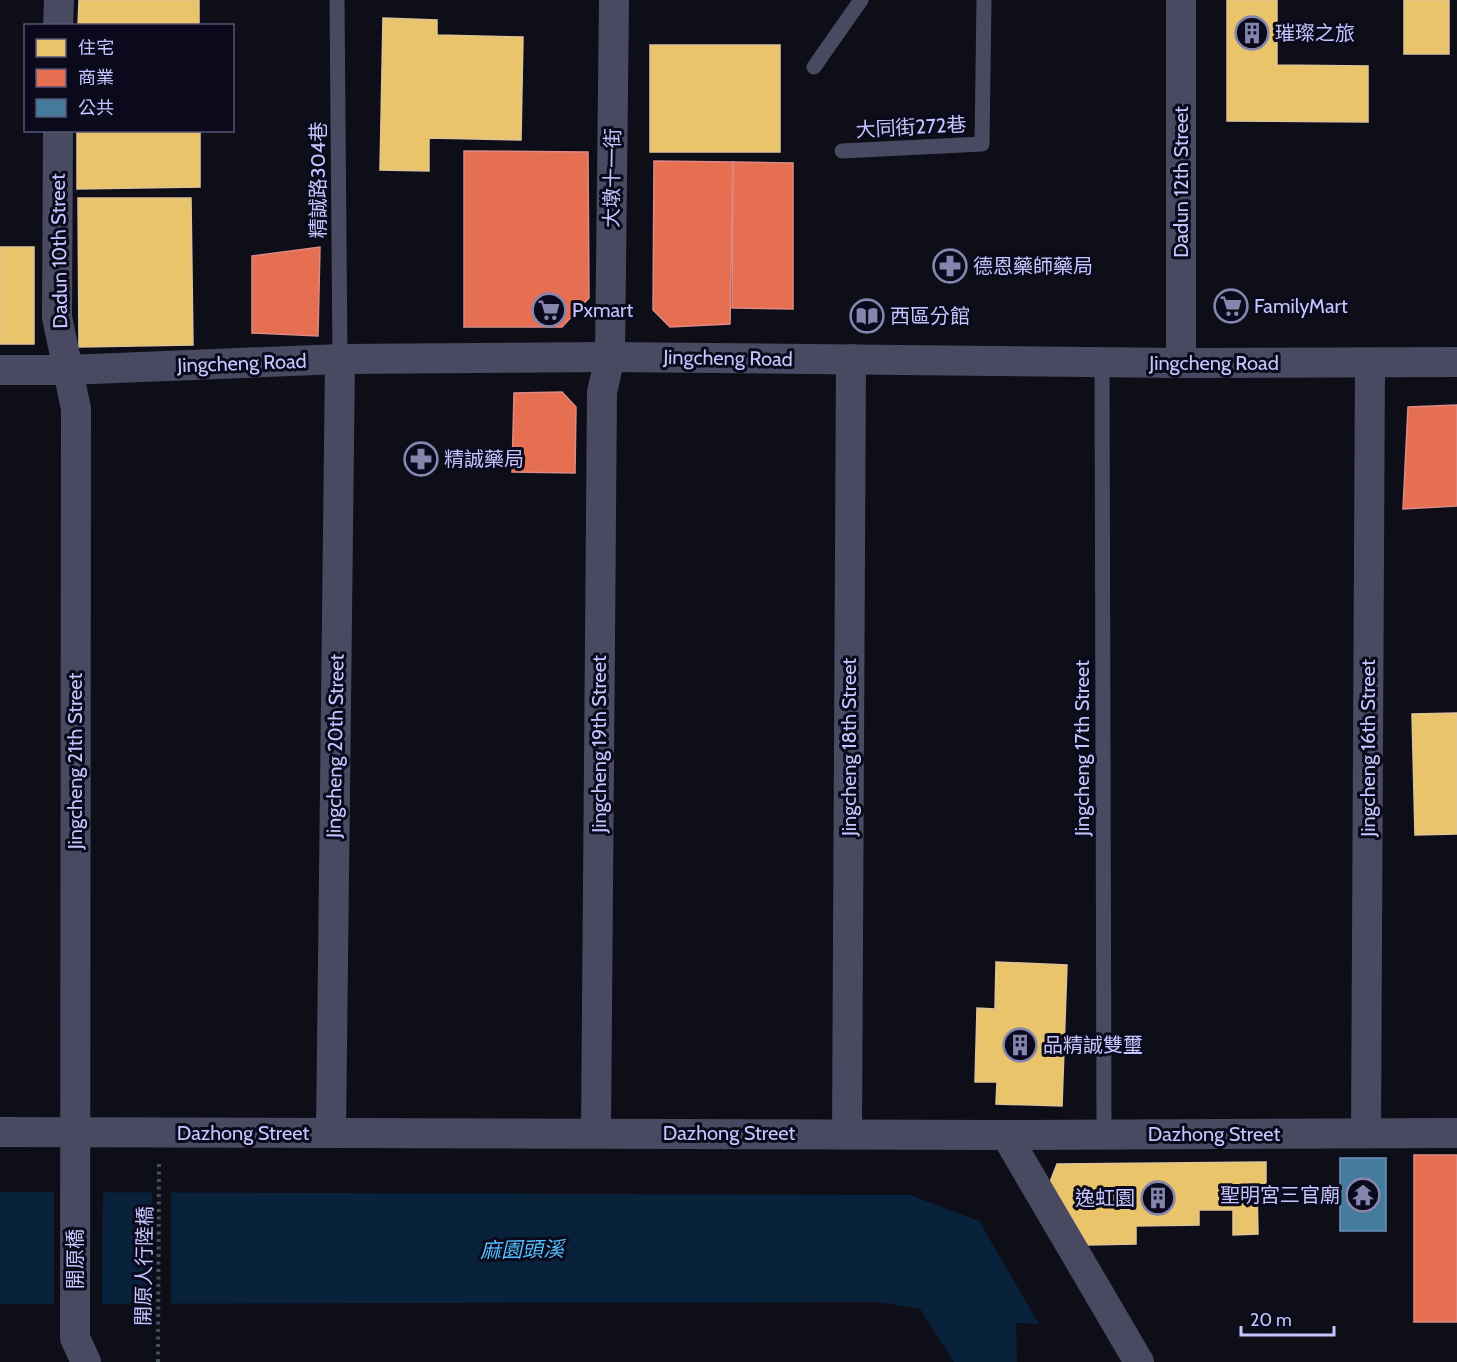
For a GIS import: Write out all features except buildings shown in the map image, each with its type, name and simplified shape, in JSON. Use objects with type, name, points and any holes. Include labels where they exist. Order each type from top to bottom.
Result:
[{"type":"street","points":[[58,0],[58,24]]},
{"type":"street","name":"大墩十一街","points":[[610,357],[614,0]]},
{"type":"street","name":"Dadun 12th Street","points":[[1181,0],[1181,363]]},
{"type":"street","name":"Dadun 10th Street","points":[[58,132],[57,317],[67,370]]},
{"type":"street","name":"Jingcheng Road","points":[[0,370],[67,370],[340,359],[610,357],[1181,363],[1457,362]]},
{"type":"street","name":"Jingcheng 19th Street","points":[[596,1132],[602,392],[610,357]]},
{"type":"street","name":"Jingcheng 20th Street","points":[[331,1133],[340,359]]},
{"type":"street","name":"Jingcheng 18th Street","points":[[847,1134],[851,359]]},
{"type":"street","name":"Jingcheng 16th Street","points":[[1366,1133],[1370,363]]},
{"type":"street","name":"Jingcheng 21th Street","points":[[67,370],[76,409],[75,1143]]},
{"type":"street","name":"Dazhong Street","points":[[0,1132],[75,1143],[331,1133],[1006,1135],[1457,1133]]},
{"type":"street","points":[[1006,1135],[1139,1362]]},
{"type":"street","name":"開原橋","points":[[75,1143],[80,1350]]},
{"type":"lane","name":"精誠路304巷","points":[[337,0],[340,359]]},
{"type":"lane","points":[[814,67],[861,0]]},
{"type":"lane","name":"大同街272巷","points":[[842,151],[982,144],[984,0]]},
{"type":"lane","name":"Jingcheng 17th Street","points":[[1102,362],[1104,1134]]},
{"type":"path","name":"開原人行陸橋","points":[[158,1362],[160,1170]]},
{"type":"water","name":"麻園頭溪","points":[[0,1192],[910,1195],[979,1221],[1061,1362],[954,1362],[920,1309],[879,1302],[0,1304]]},
{"type":"pier","points":[[54,1189],[103,1189],[102,1307],[54,1307]]},
{"type":"pier","points":[[152,1189],[171,1189],[171,1307],[152,1307]]},
{"type":"pier","points":[[1016,1323],[1042,1324],[1064,1362],[1017,1362]]},
{"type":"place","name":"璀璨之旅","points":[[1252,33]]},
{"type":"place","name":"德恩藥師藥局","points":[[950,266]]},
{"type":"place","name":"FamilyMart","points":[[1231,306]]},
{"type":"place","name":"Pxmart","points":[[549,310]]},
{"type":"place","name":"西區分館","points":[[867,316]]},
{"type":"place","name":"精誠藥局","points":[[421,459]]},
{"type":"place","name":"品精誠雙璽","points":[[1020,1045]]},
{"type":"place","name":"聖明宮三官廟","points":[[1363,1195]]},
{"type":"place","name":"逸虹園","points":[[1158,1198]]}]
